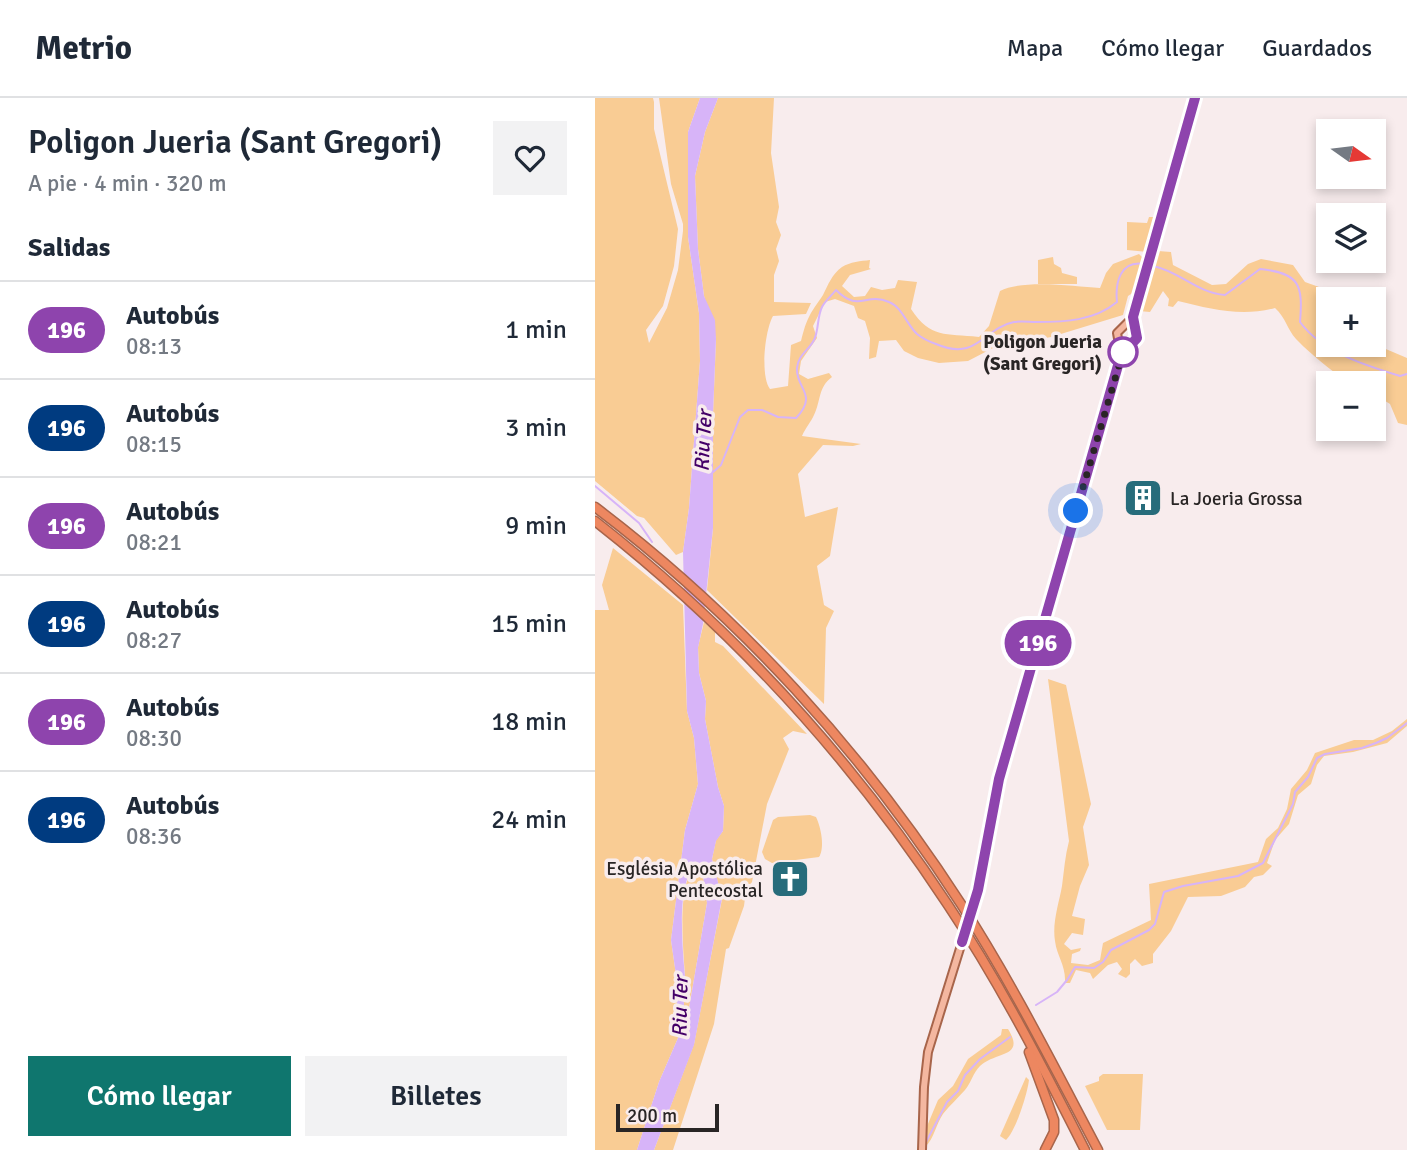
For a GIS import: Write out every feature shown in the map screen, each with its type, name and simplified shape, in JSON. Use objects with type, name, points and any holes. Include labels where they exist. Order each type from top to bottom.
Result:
[{"type":"highway","points":[[595,507],[701,596],[776,669],[822,719],[900,816],[960,903],[1029,1018],[1098,1150]]},
{"type":"highway","points":[[595,521],[709,619],[761,670],[859,781],[921,864],[971,941],[1085,1150]]},
{"type":"highway","points":[[1013,1014],[1020,1035],[1037,1068],[1054,1120],[1054,1132],[1045,1150]]},
{"type":"main road","points":[[1121,355],[1137,338],[1133,317],[1195,98]]},
{"type":"main road","points":[[922,1150],[928,1052],[973,908],[999,779],[1121,355],[1121,343],[1117,333],[1133,317]]},
{"type":"main road","points":[[1125,326],[1134,328]]},
{"type":"main road","points":[[1121,343],[1129,345]]},
{"type":"shaded area","points":[[595,98],[653,98],[654,102],[654,129],[678,229],[674,266],[663,306],[646,330],[649,343],[667,308],[678,270],[683,231],[671,184],[659,98],[700,98],[688,132],[688,237],[699,313],[700,361],[689,508],[683,552],[676,555],[644,518],[637,516],[595,481]]},
{"type":"shaded area","points":[[718,98],[774,98],[771,153],[779,207],[776,222],[781,235],[776,249],[779,261],[774,275],[774,302],[811,303],[806,314],[773,316],[765,353],[765,374],[770,389],[788,386],[791,345],[801,341],[809,316],[831,280],[848,264],[870,260],[871,269],[850,275],[842,286],[854,297],[865,296],[871,287],[882,290],[895,288],[898,280],[917,282],[911,309],[918,319],[940,333],[979,337],[989,326],[1000,291],[1035,284],[1100,288],[1113,264],[1139,254],[1144,259],[1137,290],[1128,296],[1123,315],[1051,337],[993,348],[968,361],[939,363],[918,358],[904,351],[896,340],[879,341],[876,357],[869,359],[870,338],[865,321],[858,318],[854,306],[835,299],[825,302],[813,326],[817,338],[801,361],[799,374],[808,379],[829,373],[832,377],[824,385],[814,415],[802,436],[861,444],[823,445],[798,474],[805,517],[838,507],[830,556],[817,566],[824,605],[834,611],[826,628],[824,704],[707,590],[713,528],[716,339],[704,296],[698,249],[695,176],[705,132]]},
{"type":"shaded area","points":[[1149,217],[1157,217],[1148,252],[1127,250],[1127,222],[1147,223]]},
{"type":"shaded area","points":[[1158,251],[1171,252],[1173,265],[1212,285],[1226,284],[1248,264],[1261,259],[1293,265],[1305,282],[1319,287],[1316,287],[1316,357],[1386,357],[1386,349],[1407,358],[1407,425],[1398,423],[1390,404],[1386,402],[1386,371],[1333,371],[1307,350],[1293,335],[1275,308],[1238,312],[1178,301],[1173,307],[1168,306],[1169,299],[1163,291],[1150,312],[1139,311]]},
{"type":"shaded area","points":[[1053,257],[1054,264],[1061,268],[1062,273],[1077,277],[1077,284],[1038,284],[1038,260]]},
{"type":"shaded area","points":[[613,548],[683,605],[687,711],[694,738],[698,784],[685,830],[671,940],[676,975],[678,1038],[659,1082],[637,1150],[595,1150],[595,610],[609,610],[602,585]]},
{"type":"shaded area","points":[[704,622],[715,631],[715,642],[723,646],[807,734],[793,731],[783,738],[789,749],[767,804],[752,882],[746,890],[744,906],[729,948],[726,949],[714,1024],[673,1150],[654,1150],[694,1044],[722,899],[712,859],[716,840],[723,831],[724,806],[705,719],[706,701],[699,673],[698,647]]},
{"type":"shaded area","points":[[1048,679],[1066,685],[1091,804],[1083,827],[1089,865],[1072,916],[1085,919],[1083,935],[1072,933],[1064,944],[1071,950],[1081,948],[1072,954],[1071,963],[1088,965],[1100,960],[1103,943],[1151,920],[1149,884],[1258,862],[1266,839],[1278,828],[1287,809],[1291,789],[1307,770],[1315,753],[1354,740],[1373,740],[1392,731],[1407,719],[1407,726],[1387,743],[1324,756],[1317,765],[1311,784],[1298,795],[1289,824],[1275,840],[1267,863],[1272,866],[1263,875],[1254,877],[1245,887],[1221,896],[1188,897],[1171,931],[1153,954],[1153,963],[1142,966],[1135,959],[1130,964],[1130,974],[1126,978],[1118,974],[1122,969],[1117,962],[1108,965],[1093,979],[1090,973],[1076,970],[1070,983],[1065,983],[1054,927],[1069,841]]},
{"type":"shaded area","points":[[778,817],[816,817],[821,832],[822,848],[819,857],[772,863],[765,859],[762,852],[773,820]]},
{"type":"shaded area","points":[[698,865],[702,869],[707,903],[686,1026],[682,917],[686,884],[691,872]]},
{"type":"shaded area","points":[[1002,1029],[1008,1029],[1013,1038],[1011,1049],[980,1066],[965,1090],[943,1114],[925,1147],[925,1131],[938,1100],[953,1086],[968,1059],[1001,1035]]},
{"type":"shaded area","points":[[1103,1074],[1143,1074],[1140,1130],[1107,1130],[1085,1086],[1099,1081]]},
{"type":"shaded area","points":[[1026,1077],[1029,1080],[1023,1103],[1014,1129],[1006,1140],[1000,1136]]},
{"type":"water","name":"Riu Ter","points":[[700,98],[718,98],[705,132],[695,176],[698,249],[704,296],[715,320],[716,339],[713,528],[698,648],[699,673],[706,701],[705,719],[724,806],[723,831],[716,841],[712,859],[722,898],[694,1045],[654,1150],[637,1150],[659,1082],[678,1038],[676,975],[671,940],[685,830],[698,784],[694,738],[687,711],[683,552],[700,361],[699,313],[688,237],[688,132]],"holes":[[[697,865],[702,869],[707,903],[686,1026],[683,900],[690,873]]]},
{"type":"waterway","name":"Riu Ter","points":[[712,473],[721,465],[740,417],[748,410],[762,410],[778,417],[796,418],[803,410],[806,397],[797,375],[798,363],[814,340],[822,307],[836,290],[851,300],[874,299],[894,304],[921,337],[950,348],[962,349],[971,347],[1003,325],[1014,322],[1068,321],[1099,313],[1117,302],[1118,281],[1124,269],[1144,264]]},
{"type":"waterway","points":[[1153,266],[1206,290],[1225,295],[1260,269],[1284,274],[1296,283],[1299,290],[1300,322],[1320,342],[1358,362],[1400,376],[1407,374]]},
{"type":"waterway","points":[[595,486],[639,523],[652,542]]},
{"type":"waterway","points":[[1036,1005],[1057,992],[1075,967],[1094,968],[1103,962],[1111,950],[1149,930],[1155,924],[1164,892],[1238,876],[1263,863],[1293,804],[1295,792],[1308,777],[1317,758],[1376,743],[1407,723]]},
{"type":"waterway","points":[[926,1142],[965,1075],[980,1059],[1010,1037]]},
{"type":"bus line","name":"196","points":[[962,942],[978,890],[999,779],[1121,355],[1137,338],[1133,317],[1195,98]]},
{"type":"place","name":"Poligon Jueria (Sant Gregori)","points":[[1123,352]]},
{"type":"place","name":"La Joeria Grossa","points":[[1143,498]]},
{"type":"place","name":"Església Apostólica Pentecostal","points":[[790,879]]},
{"type":"route","points":[[1076,511],[1123,352]]}]
